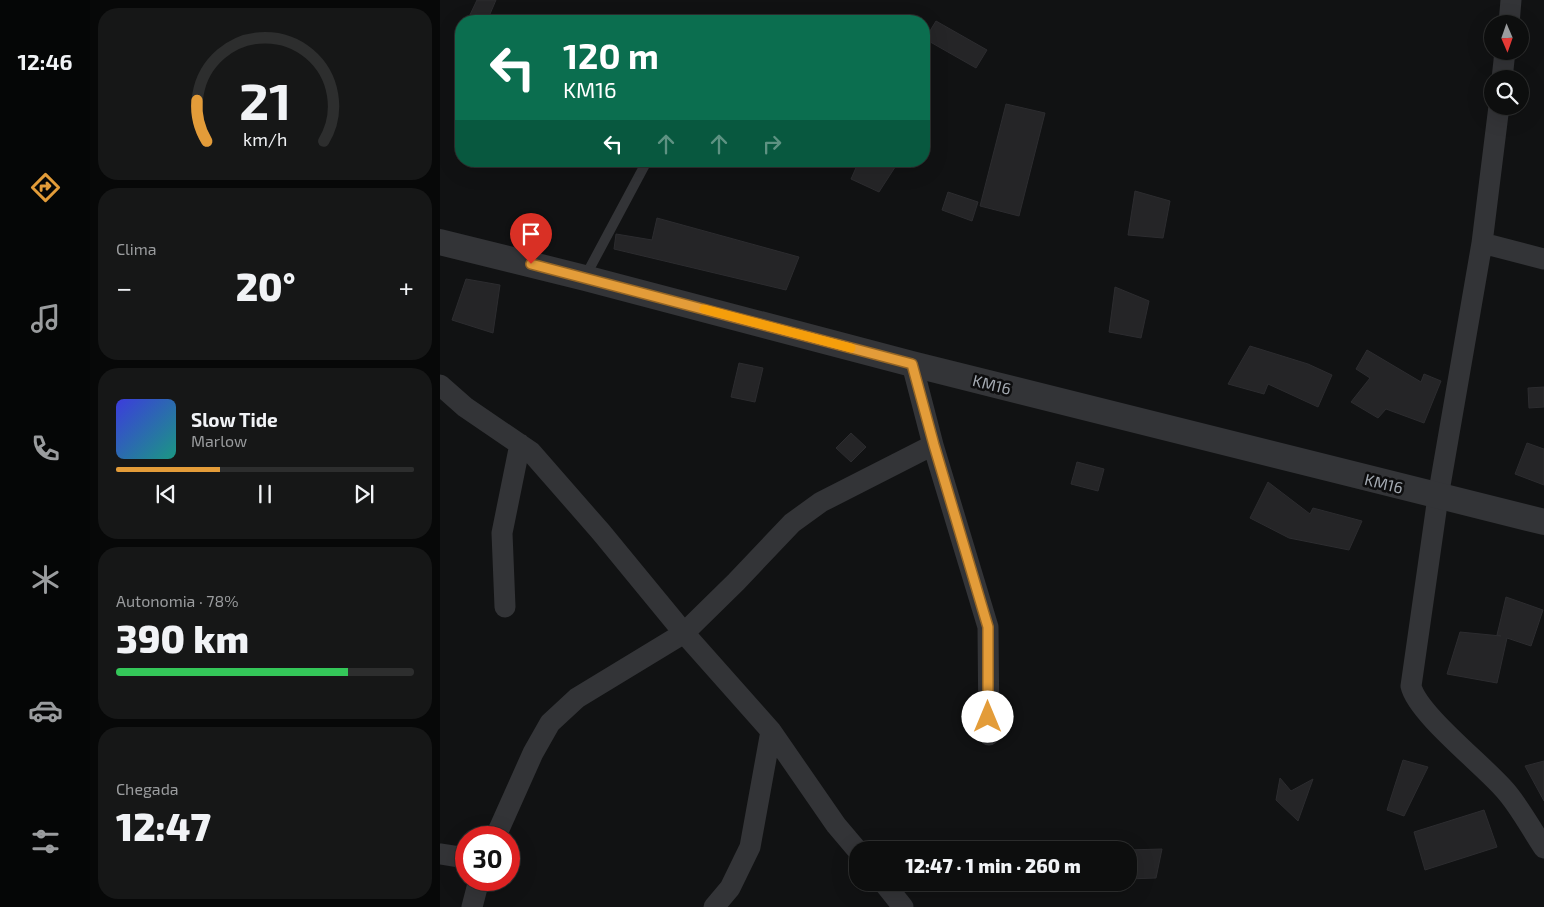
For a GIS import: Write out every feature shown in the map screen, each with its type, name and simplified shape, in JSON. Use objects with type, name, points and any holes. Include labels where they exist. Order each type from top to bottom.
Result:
[{"type":"street","points":[[1510,15],[1512,0]]},
{"type":"street","points":[[1498,115],[1482,243],[1438,497],[1411,686],[1413,694],[1427,712],[1504,789],[1544,848]]},
{"type":"street","name":"KM16","points":[[440,242],[912,364],[1544,522]]},
{"type":"street","points":[[1482,243],[1544,260]]},
{"type":"street","points":[[912,364],[988,627],[989,735]]},
{"type":"street","points":[[440,385],[465,407],[531,452],[595,525],[684,633],[772,731],[836,825],[850,841]]},
{"type":"street","points":[[505,607],[502,533],[520,444]]},
{"type":"street","points":[[500,826],[533,753],[550,723],[577,698],[684,633],[792,523],[821,502],[934,445]]},
{"type":"street","points":[[714,907],[730,888],[750,847],[772,731]]},
{"type":"street","points":[[440,854],[455,856]]},
{"type":"street","points":[[472,907],[476,891]]},
{"type":"street","points":[[890,891],[903,907]]},
{"type":"lane","points":[[585,278],[644,167]]},
{"type":"building","points":[[477,0],[496,0],[490,15],[470,15]]},
{"type":"building","points":[[936,21],[987,50],[976,68],[930,42],[930,31]]},
{"type":"building","points":[[1006,104],[1045,113],[1019,216],[980,206]]},
{"type":"building","points":[[856,167],[895,167],[879,192],[851,179]]},
{"type":"building","points":[[1135,191],[1170,201],[1163,238],[1128,235]]},
{"type":"building","points":[[948,192],[978,202],[972,221],[942,210]]},
{"type":"building","points":[[657,218],[799,257],[786,290],[614,249],[616,234],[652,240]]},
{"type":"building","points":[[466,279],[500,285],[493,333],[452,320]]},
{"type":"building","points":[[1115,287],[1149,301],[1141,338],[1109,332]]},
{"type":"building","points":[[1250,346],[1308,364],[1332,375],[1318,407],[1268,384],[1264,394],[1228,384]]},
{"type":"building","points":[[1367,350],[1421,382],[1424,374],[1441,381],[1424,423],[1386,409],[1378,418],[1351,402],[1370,378],[1356,369]]},
{"type":"building","points":[[739,363],[763,368],[755,402],[731,397]]},
{"type":"building","points":[[1544,387],[1544,407],[1529,408],[1528,388]]},
{"type":"building","points":[[851,433],[866,447],[851,462],[836,448]]},
{"type":"building","points":[[1527,443],[1544,449],[1544,485],[1515,474]]},
{"type":"building","points":[[1077,462],[1104,469],[1098,491],[1071,484]]},
{"type":"building","points":[[1268,482],[1310,514],[1313,508],[1362,521],[1349,550],[1289,538],[1250,518]]},
{"type":"building","points":[[1506,597],[1543,610],[1531,646],[1507,638],[1497,683],[1447,674],[1460,632],[1501,636],[1497,635]]},
{"type":"building","points":[[1403,760],[1428,767],[1404,816],[1387,810]]},
{"type":"building","points":[[1544,761],[1544,801],[1525,766]]},
{"type":"building","points":[[1280,778],[1291,791],[1313,779],[1298,821],[1276,800]]},
{"type":"building","points":[[1484,810],[1497,847],[1425,870],[1414,832]]},
{"type":"building","points":[[1162,849],[1156,878],[1137,879],[1137,850]]},
{"type":"slow traffic","points":[[704,309],[851,348]]},
{"type":"route","points":[[531,264],[912,364],[988,627],[988,717]]}]
